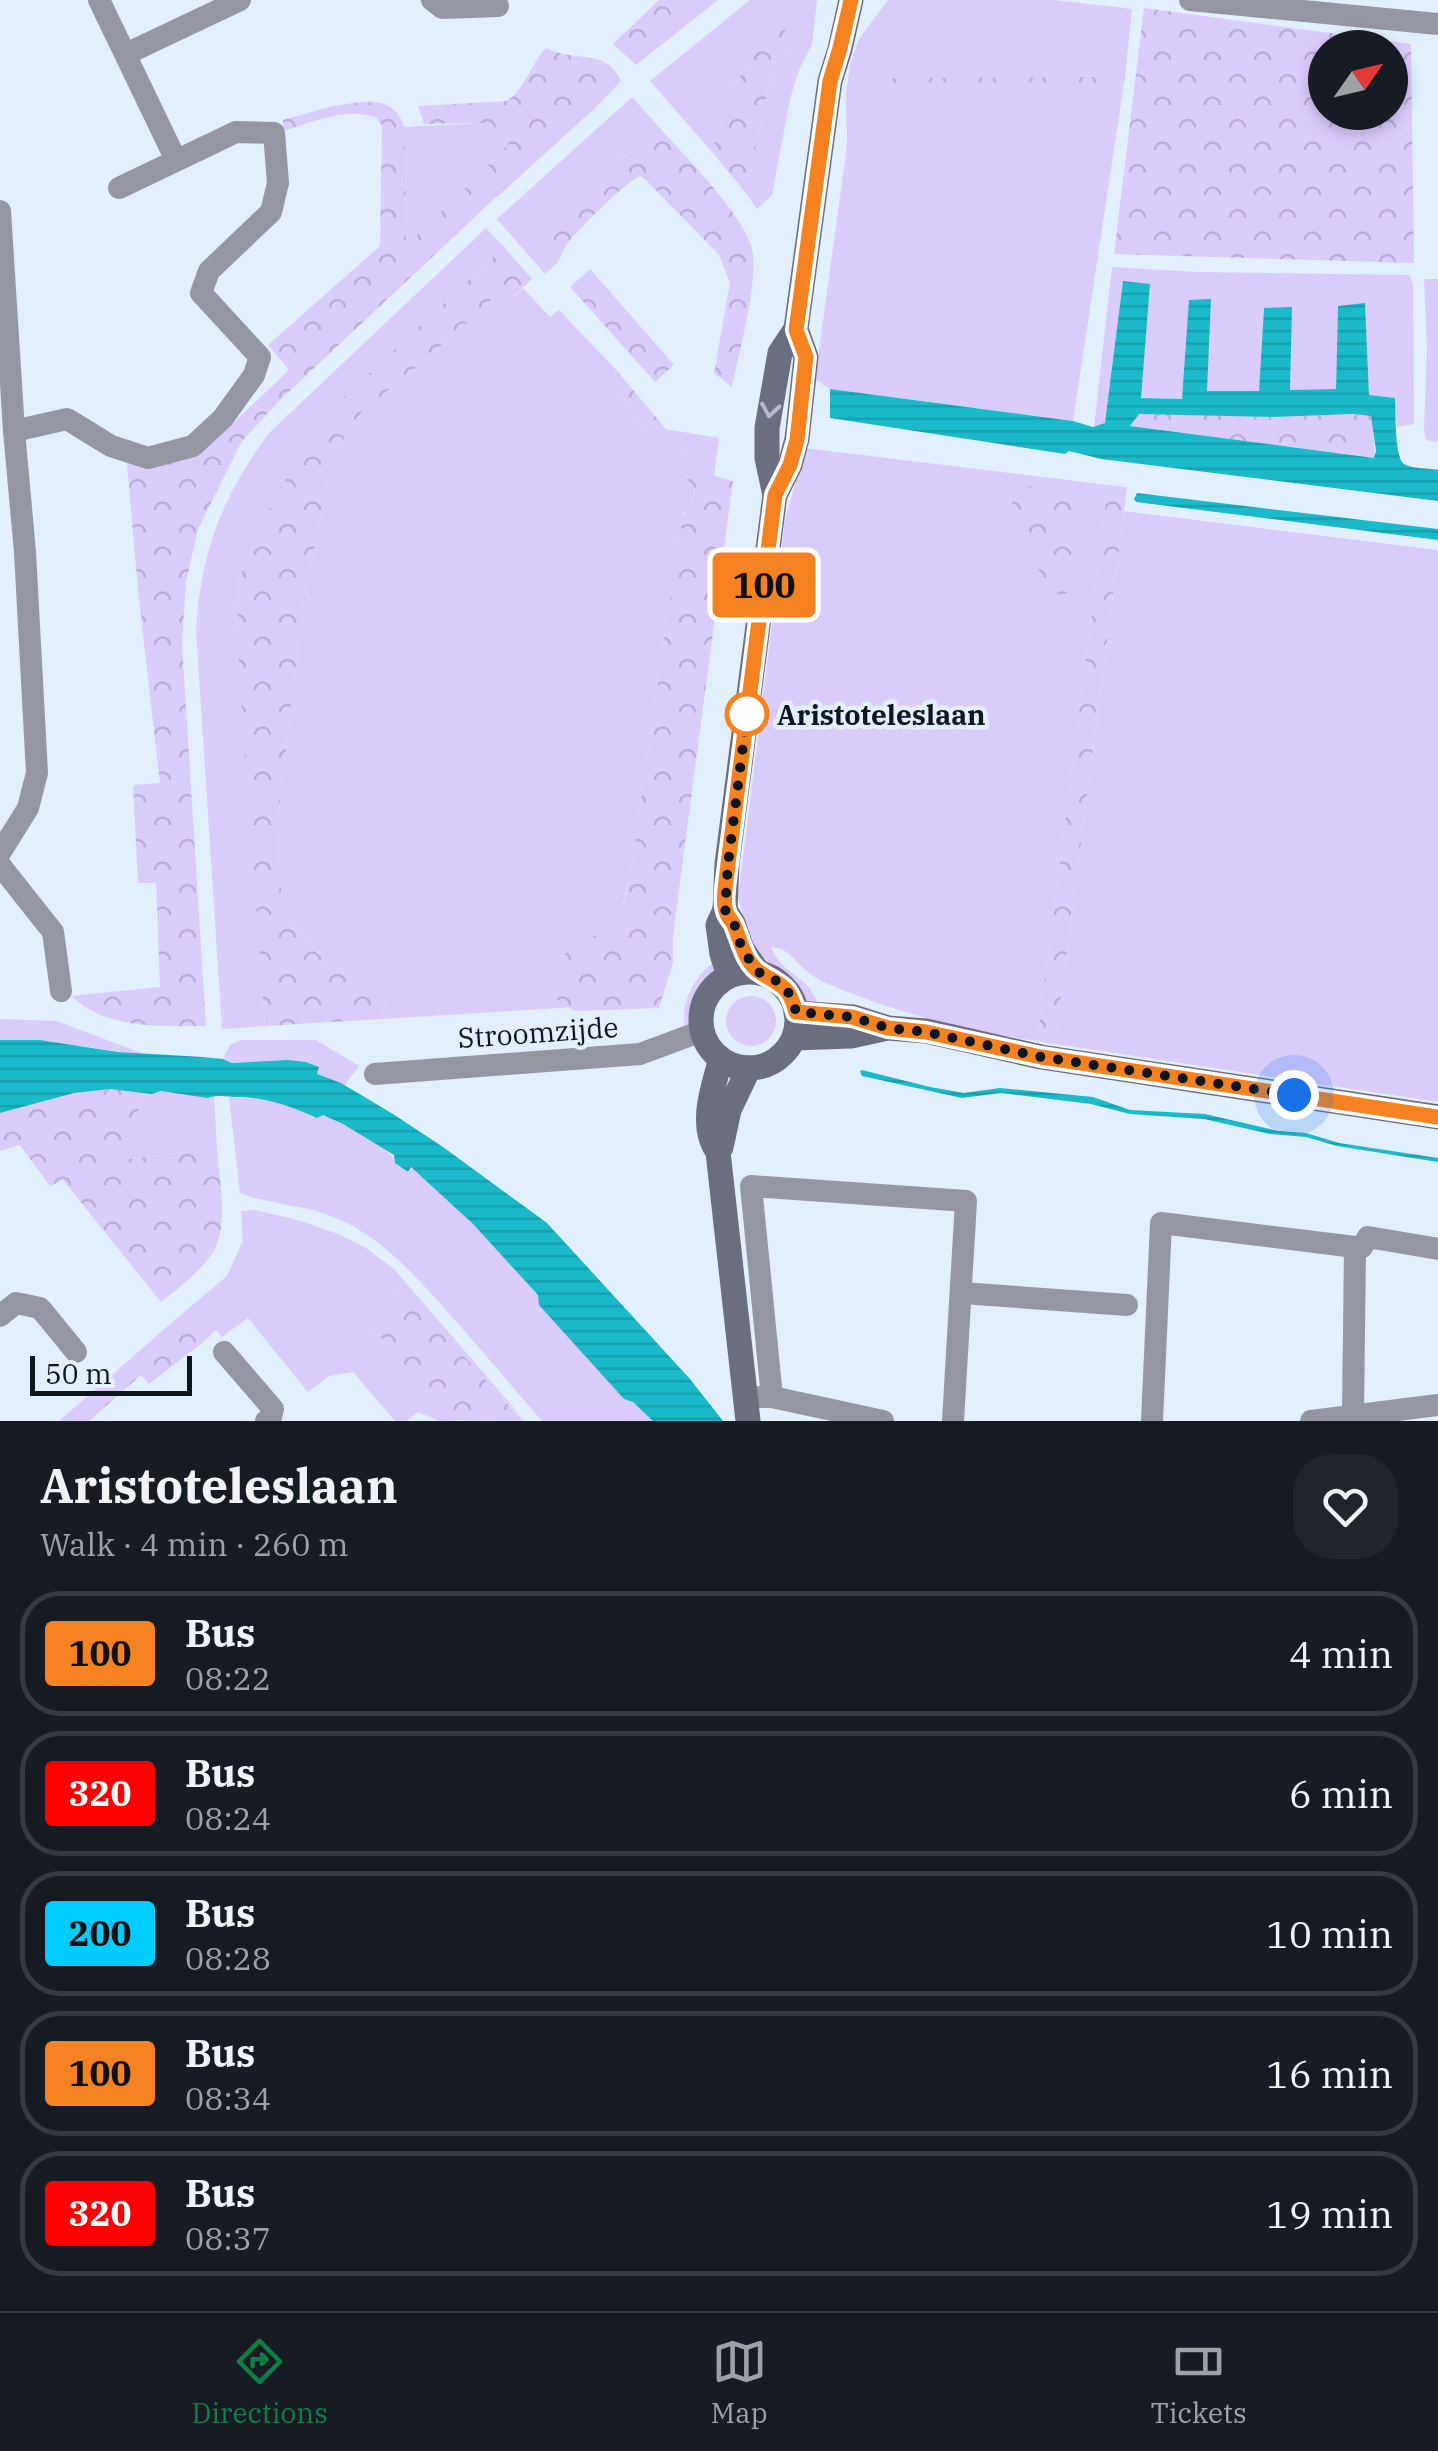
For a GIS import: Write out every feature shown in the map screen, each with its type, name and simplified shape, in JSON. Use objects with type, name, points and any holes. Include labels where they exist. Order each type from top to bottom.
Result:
[{"type":"street","points":[[99,0],[176,160]]},
{"type":"street","points":[[126,54],[240,0]]},
{"type":"street","points":[[432,0],[442,8],[498,6],[496,0]]},
{"type":"street","points":[[729,976],[718,925],[725,910],[775,495],[767,458],[767,428],[780,352],[796,330],[830,81],[851,0]]},
{"type":"street","points":[[1190,0],[1438,24]]},
{"type":"street","points":[[14,432],[67,419],[111,446],[148,458],[193,446],[223,418],[254,375],[260,358],[200,293],[209,271],[271,212],[278,182],[274,133],[236,132],[119,188]]},
{"type":"street","points":[[0,211],[3,305],[25,552],[37,773],[28,808],[0,853]]},
{"type":"street","points":[[0,555],[25,552]]},
{"type":"street","points":[[0,865],[53,932],[62,991]]},
{"type":"street","points":[[725,910],[734,923],[742,949],[758,972]]},
{"type":"street","points":[[758,972],[784,986],[792,998],[795,1025],[784,1053],[773,1062],[759,1068],[730,1065],[707,1045],[701,1014],[716,985],[729,976],[758,972]]},
{"type":"street","points":[[795,1025],[852,1017],[888,1028],[926,1032],[1041,1057],[1438,1117]]},
{"type":"street","name":"Stroomzijde","points":[[375,1074],[640,1054],[702,1031]]},
{"type":"street","points":[[718,1152],[712,1144],[709,1112],[720,1059]]},
{"type":"street","points":[[750,1068],[729,1110],[718,1152],[756,1405]]},
{"type":"street","points":[[756,1405],[750,1186],[966,1201],[953,1421]]},
{"type":"street","points":[[1152,1421],[1161,1223],[1362,1248],[1368,1237],[1438,1249]]},
{"type":"street","points":[[1353,1415],[1356,1247]]},
{"type":"street","points":[[962,1293],[1127,1305]]},
{"type":"street","points":[[0,1316],[16,1303],[40,1308],[76,1352]]},
{"type":"street","points":[[224,1352],[273,1409],[266,1421]]},
{"type":"street","points":[[756,1405],[882,1421]]},
{"type":"street","points":[[1310,1421],[1438,1405]]},
{"type":"green space","points":[[659,0],[718,0],[636,65],[613,44]]},
{"type":"green space","points":[[750,0],[817,0],[812,44],[790,99],[772,195],[757,209],[746,193],[771,72],[792,51],[763,35],[733,92],[712,152],[650,81]]},
{"type":"green space","points":[[888,0],[1055,0],[1132,9],[1073,421],[830,389],[815,379],[847,146],[850,65],[859,39]]},
{"type":"green space","points":[[1144,8],[1308,30],[1308,130],[1408,130],[1408,44],[1411,44],[1414,263],[1114,254]]},
{"type":"green space","points":[[784,29],[792,51],[771,73],[746,193],[712,152],[733,92],[754,50],[763,35]]},
{"type":"green space","points":[[546,48],[604,62],[621,81],[505,190],[488,165],[509,144],[492,127],[482,123],[424,124],[418,106],[507,101],[519,90]]},
{"type":"green space","points":[[1114,77],[1114,93],[1086,96],[883,94],[889,78]]},
{"type":"green space","points":[[632,97],[658,126],[534,239],[556,264],[545,274],[497,219]]},
{"type":"green space","points":[[361,102],[388,106],[405,127],[406,246],[465,188],[495,198],[278,402],[242,441],[198,529],[186,582],[182,644],[206,1026],[118,1020],[101,1015],[71,996],[160,987],[156,883],[138,883],[133,785],[160,783],[127,463],[197,454],[232,424],[289,370],[268,345],[380,246],[382,126],[377,118],[342,115],[283,131],[283,120]]},
{"type":"green space","points":[[482,123],[492,126],[510,144],[488,165],[505,190],[495,198],[465,189],[406,247],[405,127]]},
{"type":"green space","points":[[658,126],[725,202],[752,249],[751,297],[732,387],[714,373],[730,283],[719,255],[646,180],[640,176],[602,207],[568,243],[556,264],[533,240]]},
{"type":"green space","points":[[486,228],[504,247],[322,419],[305,454],[279,489],[239,580],[237,626],[265,1026],[222,1029],[196,630],[203,575],[217,525],[239,479],[270,432]]},
{"type":"green space","points":[[504,247],[532,279],[512,297],[503,289],[362,412],[348,429],[328,481],[303,606],[278,820],[284,909],[299,937],[330,965],[383,983],[387,991],[382,1019],[265,1026],[240,688],[239,580],[279,489],[305,454],[321,419]]},
{"type":"green space","points":[[1112,267],[1409,275],[1413,283],[1414,424],[1397,427],[1395,398],[1369,395],[1365,304],[1338,306],[1336,389],[1290,390],[1291,307],[1264,308],[1259,391],[1206,391],[1211,300],[1182,400],[1140,397],[1150,285],[1123,281],[1106,423],[1094,427]]},
{"type":"green space","points":[[590,269],[674,365],[655,382],[570,287]]},
{"type":"green space","points":[[1424,279],[1438,279],[1438,442],[1426,440],[1424,430]]},
{"type":"green space","points":[[504,287],[513,297],[523,288],[550,317],[559,310],[618,372],[609,384],[695,488],[690,508],[683,514],[683,530],[669,541],[677,576],[670,597],[623,904],[622,1004],[382,1019],[387,991],[383,983],[330,965],[299,937],[284,910],[278,820],[303,606],[328,481],[348,429],[362,412]]},
{"type":"green space","points":[[618,372],[696,465],[733,481],[673,935],[673,963],[659,1008],[574,1011],[556,998],[553,971],[563,956],[589,935],[616,939],[631,870],[676,576],[669,541],[683,530],[677,522],[690,508],[695,489],[609,384]]},
{"type":"green space","points":[[1139,413],[1372,416],[1375,458],[1130,426]]},
{"type":"green space","points":[[665,429],[719,438],[714,476],[696,465]]},
{"type":"green space","points":[[805,448],[1108,485],[1037,1041],[904,1012],[823,982],[788,953],[771,947],[782,964],[809,987],[818,1004],[807,1002],[765,968],[750,942],[738,897],[785,520]]},
{"type":"green space","points":[[1014,484],[1085,493],[1069,593],[1044,595],[1034,555],[1011,520]]},
{"type":"green space","points":[[1108,485],[1127,487],[1055,1044],[1037,1041]]},
{"type":"green space","points":[[1124,511],[1438,550],[1438,1102],[1055,1044]]},
{"type":"green space","points":[[714,962],[716,971],[702,998],[697,1020],[684,1026],[691,990]]},
{"type":"green space","points":[[751,996],[768,1004],[776,1021],[768,1038],[751,1046],[734,1038],[726,1021],[734,1004]]},
{"type":"green space","points":[[0,1019],[56,1021],[150,1056],[40,1040],[0,1040]]},
{"type":"green space","points":[[241,1040],[316,1040],[359,1066],[344,1086],[287,1060],[232,1063],[223,1059],[230,1045]]},
{"type":"green space","points":[[110,1089],[144,1092],[122,1160],[217,1148],[222,1201],[218,1241],[202,1266],[161,1302],[63,1180],[50,1186],[20,1145],[0,1151],[0,1113],[74,1093]]},
{"type":"green space","points":[[144,1092],[214,1095],[217,1148],[121,1160]]},
{"type":"green space","points":[[229,1097],[274,1102],[317,1118],[323,1115],[368,1138],[408,1171],[411,1167],[473,1224],[538,1295],[540,1305],[653,1421],[542,1421],[435,1297],[369,1236],[325,1214],[240,1193]]},
{"type":"green space","points":[[255,1210],[338,1234],[394,1269],[525,1421],[403,1289],[381,1318],[370,1325],[456,1421],[440,1421],[418,1412],[407,1421],[395,1421],[353,1372],[329,1376],[308,1392],[248,1318],[222,1337],[216,1330],[202,1343],[184,1312],[227,1276],[243,1241],[241,1211]]},
{"type":"green space","points":[[403,1289],[523,1421],[453,1420],[370,1325],[381,1318]]},
{"type":"green space","points":[[184,1312],[202,1343],[149,1384],[141,1375],[89,1421],[59,1421]]},
{"type":"water","points":[[1123,281],[1150,284],[1141,398],[1182,399],[1189,300],[1211,299],[1207,391],[1259,391],[1264,308],[1292,307],[1290,390],[1336,389],[1338,306],[1365,303],[1369,395],[1395,398],[1401,459],[1411,467],[1438,470],[1438,501],[1101,459],[1069,451],[1065,454],[830,418],[830,389],[1073,421],[1093,427],[1105,423]],"holes":[[[1139,414],[1371,416],[1374,458],[1130,426]]]},
{"type":"water","points":[[1137,493],[1438,529],[1438,540],[1136,502]]},
{"type":"water","points":[[0,1040],[40,1040],[232,1063],[287,1060],[319,1067],[317,1074],[341,1083],[393,1114],[547,1223],[690,1379],[723,1421],[653,1421],[633,1402],[624,1399],[473,1224],[411,1167],[408,1172],[395,1163],[394,1155],[343,1124],[260,1099],[110,1089],[74,1093],[0,1113]]},
{"type":"water","points":[[862,1070],[964,1093],[1000,1088],[1093,1097],[1130,1110],[1205,1114],[1339,1143],[1438,1158],[1438,1162],[1204,1119],[1130,1114],[1091,1104],[1001,1093],[962,1098],[862,1076]]},
{"type":"bus line","name":"100","points":[[851,0],[830,81],[819,153],[796,330],[806,357],[797,440],[775,495],[728,864],[725,910],[734,923],[742,949],[758,972],[784,986],[796,1012],[852,1017],[888,1028],[926,1032],[1041,1057],[1438,1117]]},
{"type":"place","name":"Aristoteleslaan","points":[[747,714]]},
{"type":"route","points":[[747,714],[725,910],[734,923],[742,949],[758,972],[784,986],[796,1012],[852,1017],[888,1028],[926,1032],[1041,1057],[1294,1095]]}]
